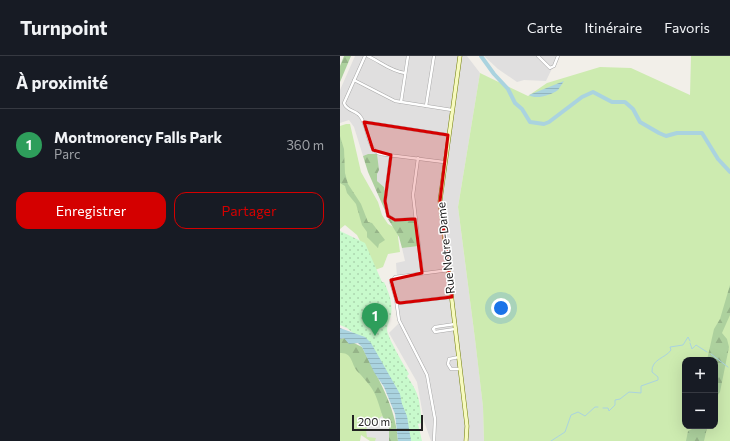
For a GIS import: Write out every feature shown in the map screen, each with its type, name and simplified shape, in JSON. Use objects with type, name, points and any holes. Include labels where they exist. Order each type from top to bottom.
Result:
[{"type":"street","points":[[405,73],[392,70],[383,63],[367,56],[346,96],[345,105],[360,115],[364,122],[373,150],[380,154],[444,162]]},
{"type":"street","points":[[401,102],[408,56]]},
{"type":"street","points":[[426,106],[434,56]]},
{"type":"street","name":"Rue Notre-Dame","points":[[460,56],[444,162],[440,201],[467,426],[466,441]]},
{"type":"street","points":[[538,56],[550,68],[554,66],[558,56]]},
{"type":"street","points":[[354,80],[380,92],[389,99],[452,110]]},
{"type":"street","points":[[364,122],[448,135]]},
{"type":"street","points":[[391,155],[385,201],[388,216],[395,220],[415,219]]},
{"type":"street","points":[[418,158],[413,195],[422,274]]},
{"type":"street","points":[[434,441],[434,419],[427,375],[399,320],[397,302],[391,280],[395,277],[449,270]]},
{"type":"street","points":[[397,302],[400,303],[452,297]]},
{"type":"street","points":[[455,324],[435,327],[433,329],[435,332],[455,329]]},
{"type":"street","points":[[459,357],[449,359],[448,364],[451,369],[460,369]]},
{"type":"highlighted area","points":[[364,122],[448,135],[440,201],[452,297],[400,303],[397,302],[391,280],[422,273],[415,219],[395,220],[388,216],[385,201],[391,155],[373,150]]},
{"type":"shaded area","points":[[355,56],[467,56],[480,73],[458,207],[483,407],[484,441],[431,441],[424,421],[417,382],[389,333],[400,322],[391,282],[397,277],[396,263],[405,261],[402,248],[419,246],[416,217],[388,219],[384,187],[377,181],[368,154],[363,156],[354,127],[349,120],[340,123],[340,90]]},
{"type":"shaded area","points":[[484,56],[558,56],[546,81],[524,80],[517,82],[498,69]]},
{"type":"shaded area","points":[[382,416],[389,428],[389,441],[375,441],[376,438],[367,437],[366,430],[368,425],[370,426]]},
{"type":"green space","points":[[344,56],[351,56],[340,82],[340,66]]},
{"type":"green space","points":[[691,56],[730,56],[730,441],[484,441],[483,407],[458,207],[480,73],[528,96],[547,83],[600,67],[631,68],[690,95]]},
{"type":"green space","points":[[350,124],[361,172],[378,202],[382,215],[388,224],[397,229],[400,252],[388,254],[383,267],[375,270],[357,235],[345,225],[340,229],[340,126]]},
{"type":"green space","points":[[340,136],[344,149],[345,173],[348,184],[361,204],[368,222],[372,223],[385,240],[379,244],[378,248],[367,237],[367,232],[362,225],[356,204],[347,193],[345,186],[340,183]]},
{"type":"green space","points":[[368,154],[377,154],[379,170],[377,174],[377,181],[384,187],[387,215],[368,172],[363,156]]},
{"type":"green space","points":[[416,217],[419,246],[402,248],[399,237],[388,219]]},
{"type":"green space","points":[[340,231],[365,243],[382,282],[384,282],[391,302],[391,315],[387,330],[393,345],[409,374],[407,376],[417,394],[420,404],[422,423],[418,424],[422,441],[409,441],[398,396],[353,333],[340,325]]},
{"type":"green space","points":[[730,285],[730,315],[722,333],[727,339],[729,347],[720,392],[718,395],[718,357],[708,357],[714,329],[720,319]]},
{"type":"green space","points":[[344,338],[362,347],[390,404],[394,416],[398,441],[388,441],[387,429],[374,393],[356,369],[350,357],[344,353],[340,353],[340,339]]},
{"type":"green space","points":[[340,346],[353,349],[384,405],[391,441],[370,441],[361,435],[360,441],[340,441]]},
{"type":"green space","points":[[692,429],[707,429],[704,441],[686,441],[688,431]]},
{"type":"water","points":[[564,81],[558,90],[552,94],[539,97],[529,95]]},
{"type":"water","points":[[340,328],[365,337],[371,343],[400,394],[407,416],[411,441],[398,441],[395,414],[384,387],[374,372],[362,347],[358,343],[349,344],[344,338],[340,339]]},
{"type":"waterway","points":[[481,56],[494,74],[508,89],[515,103],[522,109],[530,122],[544,124],[549,122],[582,97],[593,92],[612,102],[625,102],[633,109],[640,122],[666,136],[677,133],[702,133],[718,159],[730,172]]},
{"type":"waterway","points":[[603,408],[608,408],[609,411],[615,405],[615,400],[620,399],[629,392],[641,393],[641,386],[658,380],[658,377],[652,372],[652,368],[656,361],[669,353],[671,350],[670,347],[683,345],[688,337],[690,341]]},
{"type":"waterway","points":[[690,343],[692,349],[696,345],[707,352]]},
{"type":"waterway","points":[[711,354],[728,367]]},
{"type":"waterway","points":[[551,441],[565,432],[571,415],[578,412],[585,416],[595,407],[598,407]]},
{"type":"place","name":"Montmorency Falls Park","points":[[375,336]]}]
